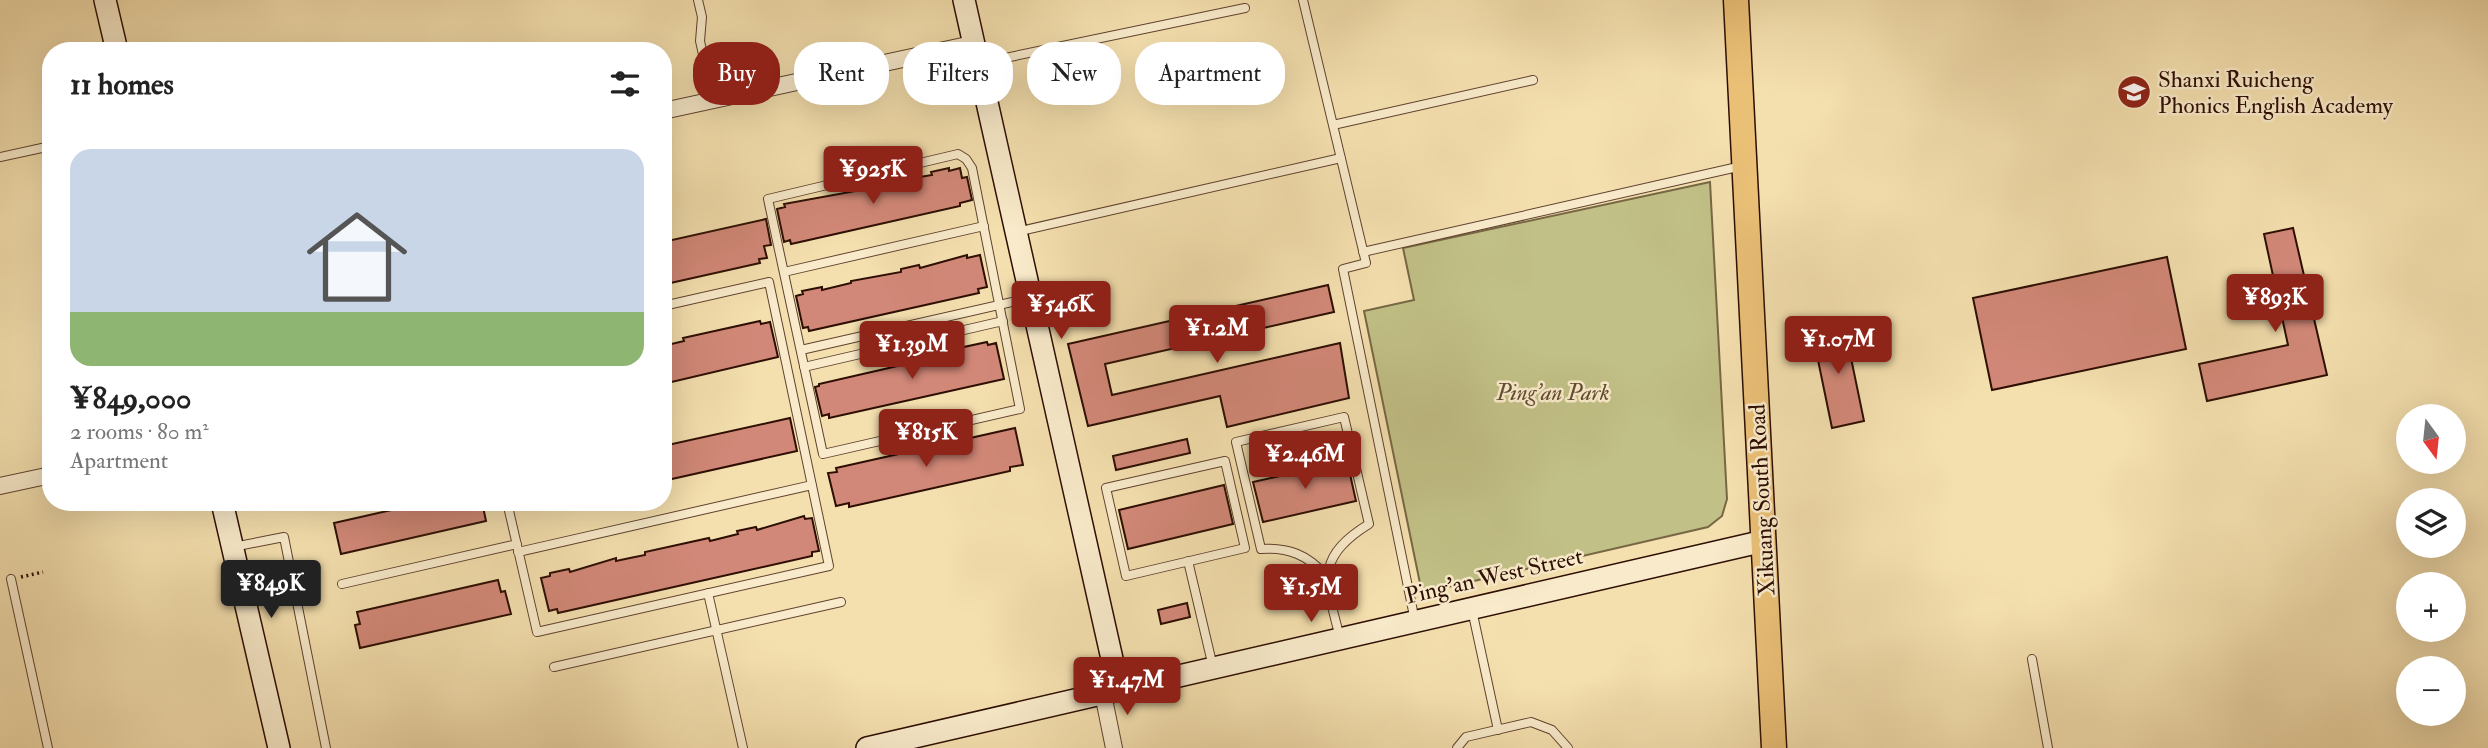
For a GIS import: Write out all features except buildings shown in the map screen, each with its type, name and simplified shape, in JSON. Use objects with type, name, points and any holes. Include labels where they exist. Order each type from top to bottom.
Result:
[{"type":"main road","name":"Xikuang South Road","points":[[1736,0],[1774,748]]},
{"type":"street","points":[[106,0],[115,42]]},
{"type":"street","points":[[964,0],[972,42]]},
{"type":"street","points":[[780,88],[903,67]]},
{"type":"street","points":[[672,109],[693,104]]},
{"type":"street","points":[[986,105],[1030,298],[1111,692],[1114,748]]},
{"type":"street","points":[[0,486],[42,477]]},
{"type":"street","points":[[224,511],[279,748]]},
{"type":"street","name":"Ping'an West Street","points":[[867,748],[1764,541]]},
{"type":"lane","points":[[698,0],[702,17],[700,42]]},
{"type":"lane","points":[[1303,0],[1366,263],[1343,269],[1415,621]]},
{"type":"lane","points":[[1013,47],[1245,8]]},
{"type":"lane","points":[[1333,125],[1533,80]]},
{"type":"lane","points":[[0,157],[42,148]]},
{"type":"lane","points":[[958,154],[967,159],[972,168],[984,226],[1020,409],[823,454],[768,199],[958,154]]},
{"type":"lane","points":[[1015,232],[1341,158]]},
{"type":"lane","points":[[1363,252],[1745,166]]},
{"type":"lane","points":[[784,272],[984,226]]},
{"type":"lane","points":[[509,511],[537,632],[830,566],[769,282],[672,304]]},
{"type":"lane","points":[[801,351],[1030,298]]},
{"type":"lane","points":[[804,367],[1003,321]]},
{"type":"lane","points":[[1325,575],[1346,540],[1369,524],[1344,417],[1236,442],[1261,549],[1295,552],[1313,562],[1325,575],[1340,639]]},
{"type":"lane","points":[[1225,461],[1245,548],[1188,561],[1126,576],[1106,488],[1225,461]]},
{"type":"lane","points":[[342,584],[812,485]]},
{"type":"lane","points":[[233,547],[284,537],[326,748]]},
{"type":"lane","points":[[1188,561],[1213,668]]},
{"type":"lane","points":[[11,579],[48,748]]},
{"type":"lane","points":[[708,593],[743,748]]},
{"type":"lane","points":[[554,667],[841,602]]},
{"type":"lane","points":[[1471,609],[1498,730]]},
{"type":"lane","points":[[2032,659],[2048,748]]},
{"type":"lane","points":[[1457,748],[1466,737],[1531,722],[1552,730],[1568,748]]},
{"type":"green space","name":"Ping'an Park","points":[[1710,182],[1727,499],[1722,516],[1708,527],[1422,593],[1364,311],[1414,300],[1403,248]]},
{"type":"place","name":"Shanxi Ruicheng Phonics English Academy","points":[[2134,92]]}]
